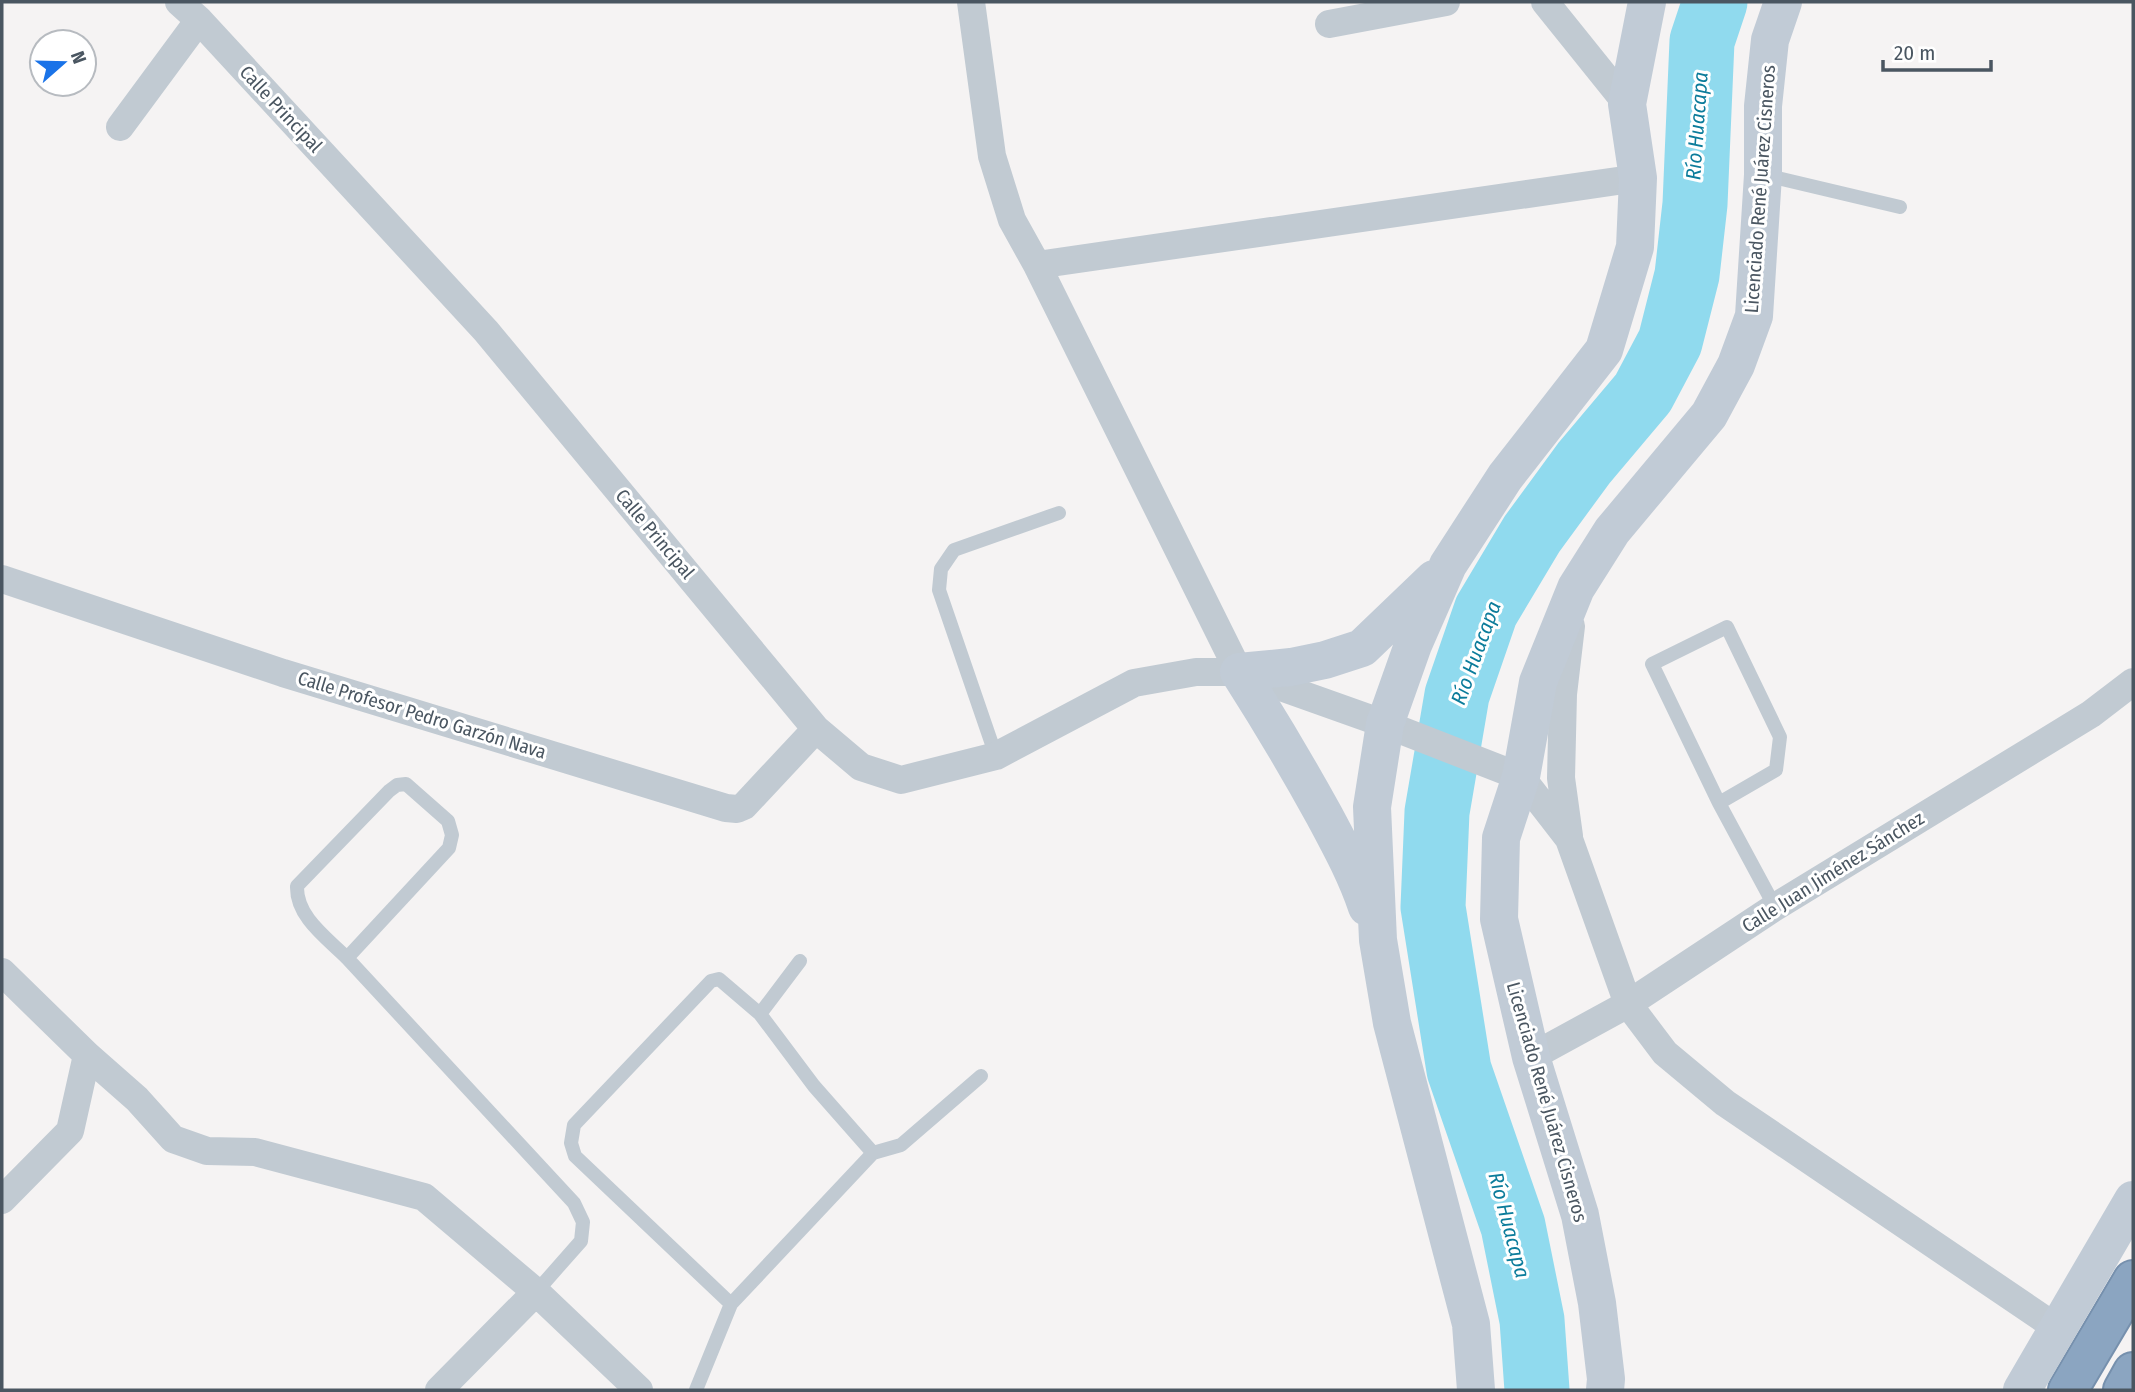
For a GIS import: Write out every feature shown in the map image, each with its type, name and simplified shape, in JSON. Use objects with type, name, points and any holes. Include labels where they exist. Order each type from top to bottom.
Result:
[{"type":"highway","points":[[2068,1390],[2133,1280]]},
{"type":"highway","points":[[2123,1390],[2133,1372]]},
{"type":"main road","points":[[1476,1390],[1471,1324],[1392,1023],[1378,940],[1372,807],[1413,645],[1448,565],[1505,477],[1604,350],[1635,247],[1638,178],[1627,104],[1647,2]]},
{"type":"main road","name":"Licenciado René Juárez Cisneros","points":[[1605,1390],[1597,1303],[1580,1215],[1531,1058],[1499,919],[1501,838],[1510,773],[1538,682],[1576,588],[1612,531],[1709,415],[1736,365],[1754,316],[1763,175],[1763,106],[1770,40],[1783,2]]},
{"type":"main road","points":[[1378,940],[1357,877],[1276,729],[1239,672],[1291,667],[1362,648],[1448,565]]},
{"type":"main road","points":[[2022,1390],[2133,1200]]},
{"type":"street","points":[[971,2],[992,156],[1012,220],[1037,265],[1239,672]]},
{"type":"street","points":[[1329,24],[1446,2]]},
{"type":"street","points":[[1545,2],[1627,104]]},
{"type":"street","points":[[120,127],[189,11]]},
{"type":"street","name":"Calle Principal","points":[[189,11],[486,331],[816,729],[860,767],[901,780],[996,756],[1134,683],[1196,672],[1239,672],[1510,773]]},
{"type":"street","points":[[1037,265],[1638,178]]},
{"type":"street","name":"Calle Profesor Pedro Garzón Nava","points":[[2,579],[283,673],[726,808],[737,809],[744,806],[816,729]]},
{"type":"street","points":[[1576,588],[1563,694],[1561,778],[1569,839],[1628,1004],[1665,1053],[1725,1103],[2057,1328]]},
{"type":"street","name":"Calle Juan Jiménez Sánchez","points":[[1531,1058],[1628,1004],[1775,907],[2091,714],[2133,682]]},
{"type":"street","points":[[1510,773],[1569,839]]},
{"type":"street","points":[[2,972],[87,1055],[137,1099],[173,1139],[207,1151],[255,1152],[424,1197],[536,1292],[639,1390]]},
{"type":"street","points":[[2,1200],[70,1131],[87,1055]]},
{"type":"street","points":[[439,1390],[536,1292]]},
{"type":"lane","points":[[1763,175],[1900,207]]},
{"type":"lane","points":[[996,756],[939,590],[941,569],[954,550],[1059,513]]},
{"type":"lane","points":[[1719,803],[1776,770],[1780,737],[1727,627],[1652,664],[1719,803],[1775,907]]},
{"type":"lane","points":[[347,958],[449,848],[452,835],[448,821],[405,784],[397,785],[389,791],[297,886],[296,898],[304,915],[574,1203],[583,1222],[581,1241],[536,1292]]},
{"type":"lane","points":[[760,1014],[800,961]]},
{"type":"lane","points":[[731,1304],[575,1156],[571,1143],[574,1125],[711,981],[719,979],[760,1014],[814,1086],[873,1153]]},
{"type":"lane","points":[[696,1390],[731,1304],[873,1153],[901,1145],[981,1076]]},
{"type":"waterway","name":"Río Huacapa","points":[[1537,1390],[1532,1320],[1513,1226],[1459,1070],[1433,907],[1437,812],[1457,695],[1486,611],[1532,534],[1584,463],[1643,393],[1670,342],[1687,275],[1695,204],[1702,41],[1715,2]]}]
